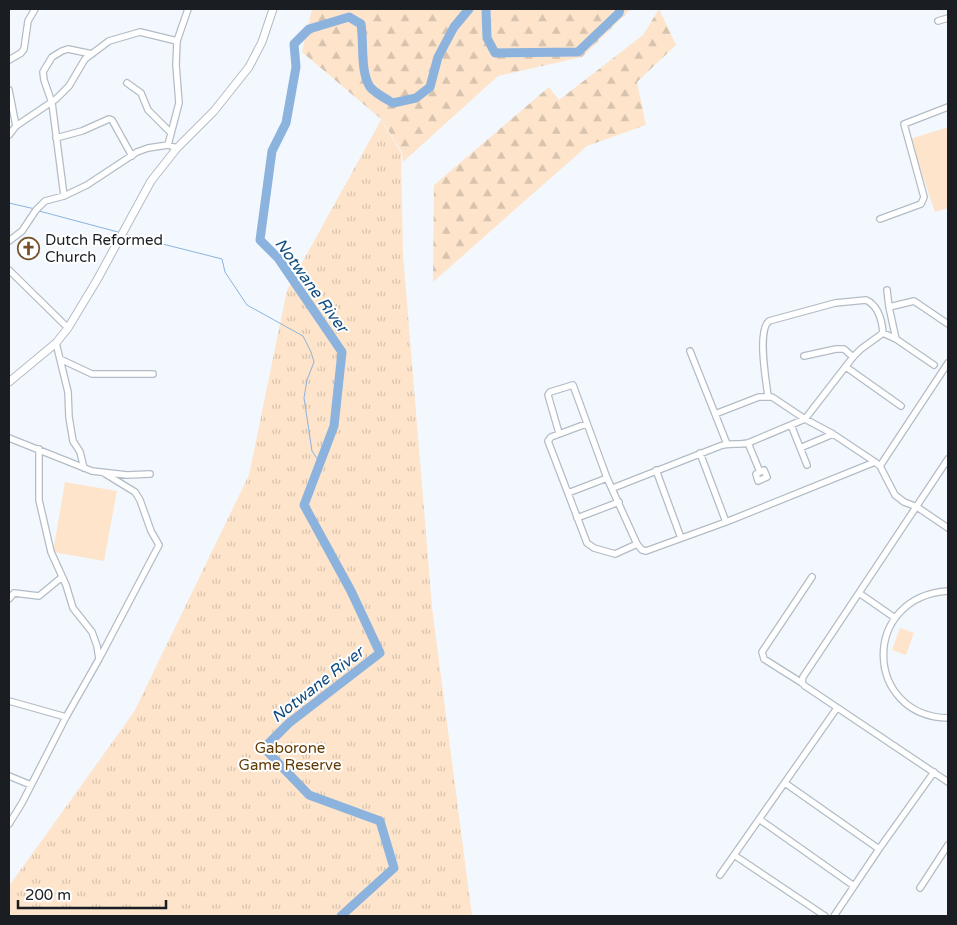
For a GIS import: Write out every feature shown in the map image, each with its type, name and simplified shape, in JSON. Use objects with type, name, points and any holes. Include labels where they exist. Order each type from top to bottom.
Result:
[{"type":"street","points":[[9,60],[24,49],[28,21],[35,9]]},
{"type":"street","points":[[168,145],[179,103],[176,65],[177,41],[188,9]]},
{"type":"street","points":[[9,382],[56,342],[68,328],[97,280],[151,181],[177,148],[214,111],[249,67],[262,42],[273,9]]},
{"type":"street","points":[[938,21],[948,18]]},
{"type":"street","points":[[9,135],[16,126],[52,103],[68,86],[82,63],[109,41],[134,32],[140,32],[177,41]]},
{"type":"street","points":[[64,196],[52,103],[43,76],[46,65],[52,57],[62,51],[68,50],[92,54]]},
{"type":"street","points":[[127,83],[141,93],[148,110],[171,133]]},
{"type":"street","points":[[9,90],[16,126]]},
{"type":"street","points":[[880,219],[921,204],[924,201],[904,124],[948,107]]},
{"type":"street","points":[[56,138],[82,132],[109,118],[112,120],[132,156]]},
{"type":"street","points":[[9,242],[22,231],[43,202],[64,196],[87,185],[148,148],[168,145],[177,148]]},
{"type":"street","points":[[9,270],[68,328]]},
{"type":"street","points":[[888,290],[889,306],[896,339]]},
{"type":"street","points":[[768,396],[763,350],[765,326],[769,321],[835,303],[866,300],[876,308],[883,333]]},
{"type":"street","points":[[889,306],[911,301],[917,302],[948,324]]},
{"type":"street","points":[[883,333],[896,339],[934,365]]},
{"type":"street","points":[[612,488],[700,453],[727,444],[741,445],[748,443],[806,419],[861,349],[883,333]]},
{"type":"street","points":[[56,342],[68,392],[69,417],[73,441],[80,452],[84,468]]},
{"type":"street","points":[[804,356],[844,349],[854,357]]},
{"type":"street","points":[[690,350],[727,444]]},
{"type":"street","points":[[60,359],[92,374],[153,374]]},
{"type":"street","points":[[559,433],[548,396],[550,392],[571,385],[574,386],[586,424],[637,544],[642,550],[646,551],[878,464],[948,363]]},
{"type":"street","points":[[846,367],[901,406]]},
{"type":"street","points":[[716,414],[759,397],[772,397],[878,464],[895,495],[948,528]]},
{"type":"street","points":[[586,424],[550,437],[548,441],[587,543],[594,548],[615,554],[637,544]]},
{"type":"street","points":[[791,425],[806,465]]},
{"type":"street","points":[[800,448],[833,434]]},
{"type":"street","points":[[9,438],[92,471],[127,475],[150,474]]},
{"type":"street","points":[[748,443],[760,472]]},
{"type":"street","points":[[39,450],[39,500],[51,552],[73,608],[92,632],[99,659]]},
{"type":"street","points":[[700,453],[726,522]]},
{"type":"street","points":[[802,683],[803,677],[948,459]]},
{"type":"street","points":[[656,470],[681,538]]},
{"type":"street","points":[[9,824],[159,545],[151,531],[140,500],[135,492],[104,473]]},
{"type":"street","points":[[568,493],[608,478]]},
{"type":"street","points":[[578,518],[619,502]]},
{"type":"street","points":[[9,599],[14,593],[39,596],[62,576]]},
{"type":"street","points":[[812,577],[762,652],[764,659],[948,782]]},
{"type":"street","points":[[948,591],[930,593],[903,608],[894,618],[888,631],[883,659],[886,674],[892,687],[912,708],[939,718],[948,718]]},
{"type":"street","points":[[859,593],[894,618]]},
{"type":"street","points":[[9,701],[66,717]]},
{"type":"street","points":[[720,875],[837,708]]},
{"type":"street","points":[[834,916],[934,772]]},
{"type":"street","points":[[9,776],[31,786]]},
{"type":"street","points":[[784,783],[879,849]]},
{"type":"street","points":[[759,819],[854,886]]},
{"type":"street","points":[[920,888],[948,846]]},
{"type":"street","points":[[734,856],[825,916]]},
{"type":"green space","points":[[312,9],[631,9],[582,57],[498,76],[403,162],[402,152],[381,119],[302,52]]},
{"type":"green space","points":[[659,9],[676,45],[637,82],[646,125],[587,146],[433,282],[434,185],[549,87],[559,100],[643,35]]},
{"type":"green space","name":"Gaborone Game Reserve","points":[[381,120],[401,152],[403,254],[432,607],[472,916],[9,916],[9,886],[134,712],[249,475],[287,290]]},
{"type":"green space","points":[[948,127],[948,208],[935,212],[910,139]]},
{"type":"green space","points":[[65,482],[117,491],[104,561],[53,552]]},
{"type":"green space","points":[[900,628],[914,633],[906,655],[892,650]]},
{"type":"waterway","name":"Notwane River","points":[[341,916],[394,868],[380,821],[309,795],[264,748],[289,723],[380,653],[351,591],[304,505],[334,426],[342,352],[278,258],[260,240],[272,151],[286,123],[296,67],[294,44],[309,29],[349,17],[361,24],[367,81],[370,87],[393,103],[416,98],[430,87],[438,57],[454,27],[469,9]]},
{"type":"waterway","name":"Notwane River","points":[[486,9],[487,38],[495,53],[578,52],[619,13],[620,9]]},
{"type":"waterway","points":[[9,203],[35,209]]},
{"type":"waterway","points":[[39,211],[118,232]]},
{"type":"waterway","points":[[127,235],[222,259],[225,272],[247,305],[303,336],[314,362],[307,380],[304,398],[312,451],[320,463]]},
{"type":"place","name":"Dutch Reformed Church","points":[[29,249]]}]
